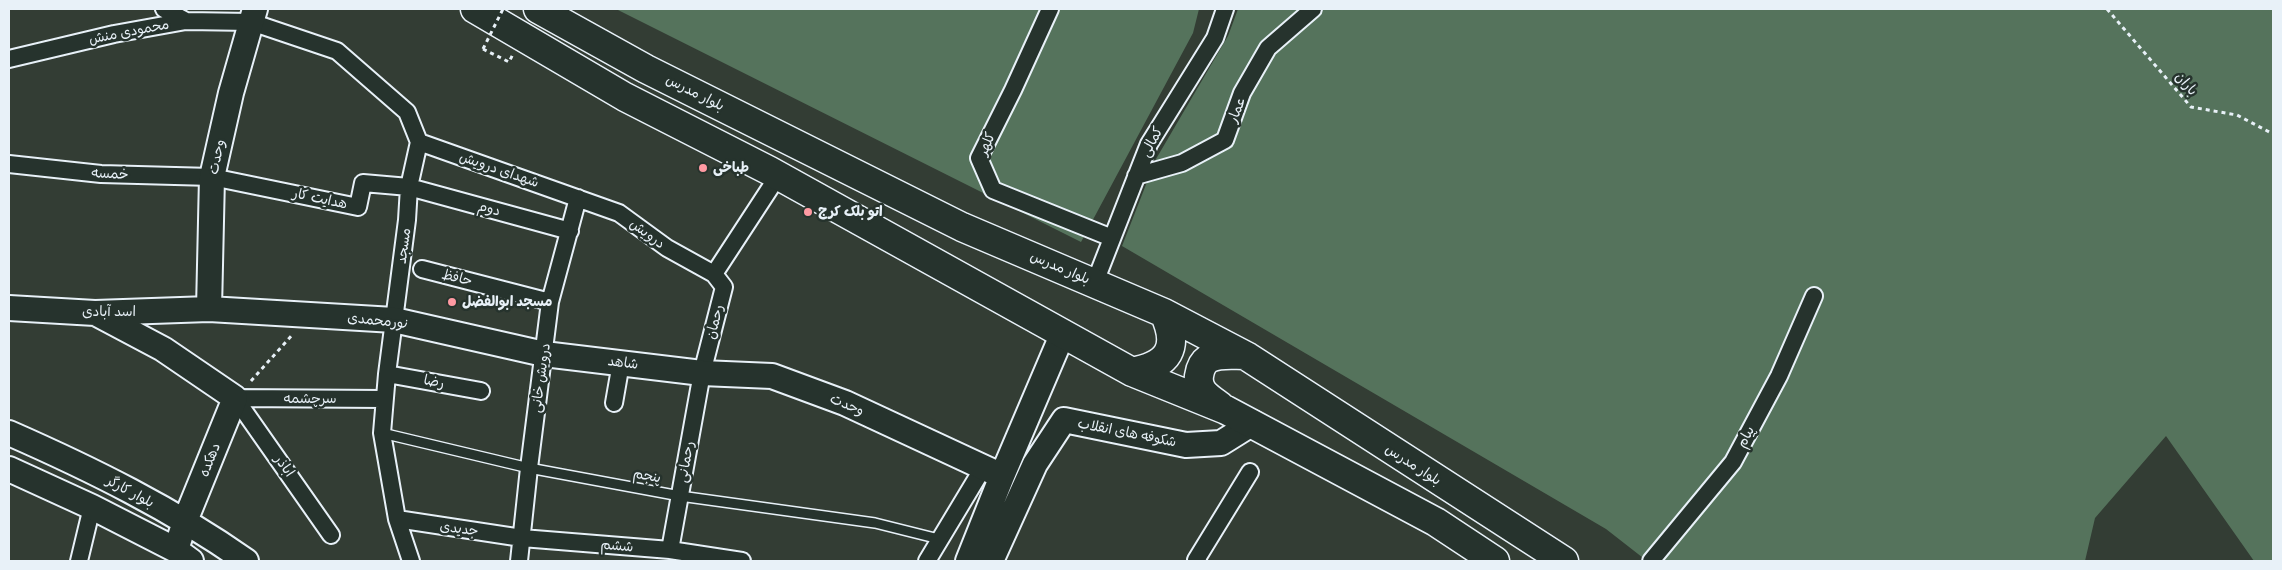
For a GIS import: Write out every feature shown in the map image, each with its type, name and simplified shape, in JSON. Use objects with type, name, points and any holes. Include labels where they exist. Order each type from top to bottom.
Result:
[{"type":"highway","name":"بلوار مدرس","points":[[538,9],[646,68],[962,227],[1164,313],[1244,355],[1564,561]]},
{"type":"highway","points":[[484,10],[625,97],[778,176],[1132,372],[1253,423],[1436,522],[1495,561]]},
{"type":"highway","points":[[1132,372],[1148,369],[1166,358],[1172,341],[1171,328],[1164,313]]},
{"type":"highway","points":[[1226,410],[1204,394],[1198,384],[1200,368],[1209,359],[1223,355],[1244,355]]},
{"type":"street","points":[[164,9],[186,21]]},
{"type":"street","name":"کلهر","points":[[1050,9],[979,158],[993,190],[1112,238]]},
{"type":"street","name":"کمالی","points":[[1094,282],[1149,144],[1215,38],[1225,9]]},
{"type":"street","name":"عمار","points":[[1136,176],[1182,163],[1225,140],[1242,93],[1268,48],[1313,9]]},
{"type":"street","points":[[253,15],[337,51],[407,112],[419,142]]},
{"type":"street","name":"محمودی منش","points":[[9,59],[114,34],[186,21],[253,15]]},
{"type":"street","name":"وحدت","points":[[209,309],[212,177],[231,93],[253,15]]},
{"type":"street","name":"مسجد","points":[[411,561],[397,519],[382,433],[384,399],[409,187],[419,142]]},
{"type":"street","name":"شهدای درویش","points":[[419,142],[578,198]]},
{"type":"street","name":"خمسه","points":[[9,164],[101,174],[212,177]]},
{"type":"street","points":[[714,274],[778,176]]},
{"type":"street","name":"هدایت کار","points":[[212,177],[358,207],[363,183],[409,187]]},
{"type":"street","name":"دوم","points":[[409,187],[570,231]]},
{"type":"street","name":"درویش خانی","points":[[519,561],[550,302],[578,198]]},
{"type":"street","name":"درویش","points":[[578,198],[619,213],[667,248],[714,274]]},
{"type":"street","name":"حافظ","points":[[422,269],[550,302]]},
{"type":"street","name":"رحمان","points":[[702,373],[724,287],[714,274]]},
{"type":"street","name":"پیام","points":[[1651,561],[1733,462],[1779,376],[1814,296]]},
{"type":"street","name":"اسد آبادی","points":[[9,308],[95,313],[209,309]]},
{"type":"street","name":"نورمحمدی","points":[[209,309],[394,320],[544,354]]},
{"type":"street","points":[[95,313],[163,349],[235,398]]},
{"type":"street","points":[[927,561],[939,539],[992,472],[1064,333]]},
{"type":"street","name":"شاهد","points":[[544,354],[702,373]]},
{"type":"street","points":[[614,403],[621,363]]},
{"type":"street","name":"وحدت","points":[[702,373],[772,376],[845,404],[992,472]]},
{"type":"street","name":"رحمانی","points":[[670,550],[702,373]]},
{"type":"street","name":"رضا","points":[[387,374],[481,391]]},
{"type":"street","name":"سرچشمه","points":[[235,398],[384,399]]},
{"type":"street","name":"دهکده","points":[[184,556],[185,521],[235,398]]},
{"type":"street","name":"اباذر","points":[[235,398],[331,535]]},
{"type":"street","name":"شکوفه های انقلاب","points":[[991,561],[1035,464],[1064,420],[1186,445],[1221,442],[1253,423]]},
{"type":"street","name":"بلوار کارگر","points":[[9,433],[56,454],[185,521],[246,561]]},
{"type":"street","points":[[9,469],[92,507],[184,556]]},
{"type":"street","points":[[968,561],[992,472]]},
{"type":"street","points":[[1197,561],[1250,472]]},
{"type":"street","points":[[80,561],[92,507]]},
{"type":"street","name":"جدیدی","points":[[397,519],[522,538]]},
{"type":"street","name":"ششم","points":[[522,538],[621,554],[670,550],[742,561]]},
{"type":"lane","name":"پنجم","points":[[382,433],[529,468],[680,496],[875,523],[939,539]]},
{"type":"path","name":"باران","points":[[2107,9],[2191,106],[2237,115],[2273,134]]},
{"type":"path","points":[[484,10],[483,49],[509,62]]},
{"type":"path","points":[[235,398],[310,315]]},
{"type":"green space","points":[[616,9],[1199,9],[1193,33],[1081,242]]},
{"type":"green space","points":[[1238,9],[2273,9],[2273,561],[2254,561],[2166,436],[2095,518],[2085,561],[1647,561],[1606,529],[1122,246],[1156,159],[1228,36]]},
{"type":"place","name":"طباخی","points":[[703,168]]},
{"type":"place","name":"اتو بلک کرج","points":[[808,212]]},
{"type":"place","name":"مسجد ابوالفضل","points":[[452,302]]}]
